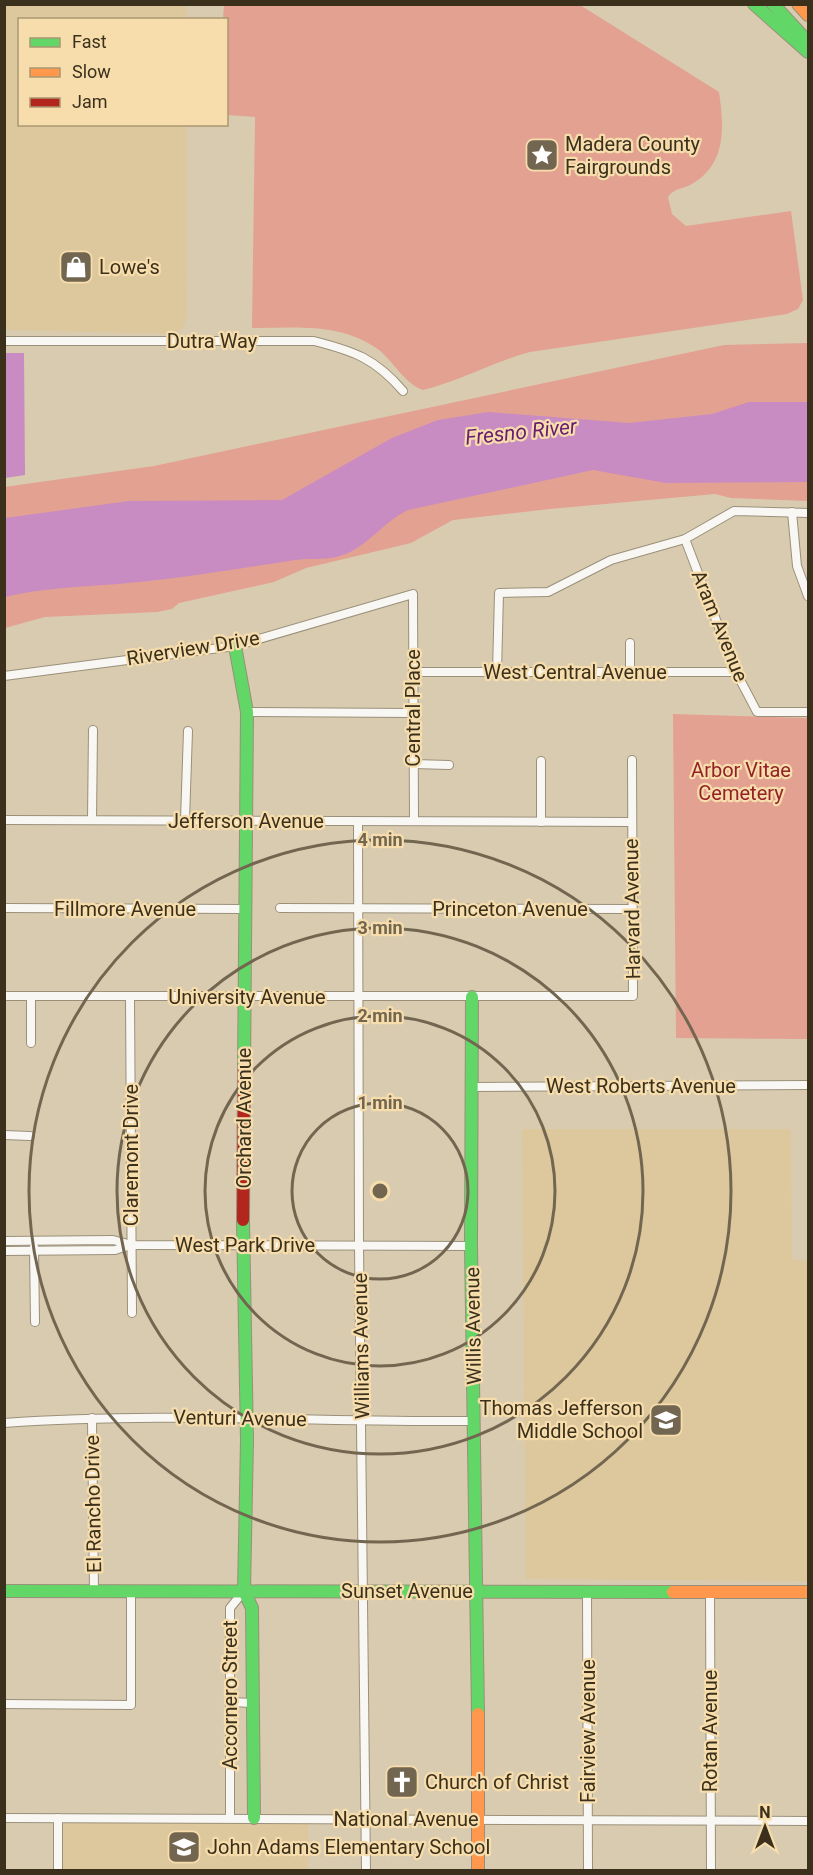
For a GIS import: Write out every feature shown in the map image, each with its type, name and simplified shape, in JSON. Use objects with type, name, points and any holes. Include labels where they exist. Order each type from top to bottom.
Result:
[{"type":"main road","points":[[754,4],[808,52]]},
{"type":"main road","points":[[773,4],[808,42]]},
{"type":"main road","points":[[798,4],[808,15]]},
{"type":"main road","name":"Orchard Avenue","points":[[235,646],[247,712],[243,1245],[247,1419],[244,1591]]},
{"type":"main road","name":"Willis Avenue","points":[[472,997],[471,1246],[478,1591],[478,1870]]},
{"type":"main road","name":"Sunset Avenue","points":[[4,1591],[808,1592]]},
{"type":"main road","name":"Accornero Street","points":[[244,1591],[252,1608],[254,1818]]},
{"type":"street","name":"Dutra Way","points":[[4,341],[314,341],[358,352],[403,391]]},
{"type":"street","points":[[497,672],[499,593],[548,592],[611,560],[685,539],[734,511],[808,513]]},
{"type":"street","points":[[792,512],[797,566],[808,596]]},
{"type":"street","name":"Aram Avenue","points":[[685,539],[736,672],[757,712],[808,711]]},
{"type":"street","name":"Riverview Drive","points":[[4,676],[235,646],[412,594]]},
{"type":"street","name":"Central Place","points":[[412,594],[414,821]]},
{"type":"street","points":[[630,643],[630,672]]},
{"type":"street","name":"West Central Avenue","points":[[413,672],[736,672]]},
{"type":"street","points":[[247,712],[413,713]]},
{"type":"street","points":[[92,820],[93,730]]},
{"type":"street","points":[[185,820],[188,731]]},
{"type":"street","name":"Harvard Avenue","points":[[632,760],[633,996]]},
{"type":"street","points":[[541,761],[541,822]]},
{"type":"street","points":[[414,764],[449,765]]},
{"type":"street","name":"Jefferson Avenue","points":[[4,820],[631,822]]},
{"type":"street","name":"Williams Avenue","points":[[358,821],[358,1246],[366,1870]]},
{"type":"street","name":"Fillmore Avenue","points":[[4,908],[246,909]]},
{"type":"street","name":"Princeton Avenue","points":[[280,908],[632,909]]},
{"type":"street","name":"University Avenue","points":[[4,996],[633,996]]},
{"type":"street","points":[[31,996],[31,1043]]},
{"type":"street","name":"Claremont Drive","points":[[130,997],[132,1313]]},
{"type":"street","name":"West Roberts Avenue","points":[[473,1087],[808,1085]]},
{"type":"street","points":[[4,1135],[30,1136]]},
{"type":"street","name":"West Park Drive","points":[[4,1241],[113,1240],[132,1245],[471,1246]]},
{"type":"street","points":[[34,1241],[35,1322]]},
{"type":"street","name":"West Park Drive","points":[[4,1251],[115,1250],[132,1245]]},
{"type":"street","name":"Venturi Avenue","points":[[4,1422],[92,1418],[362,1422],[475,1421]]},
{"type":"street","name":"El Rancho Drive","points":[[92,1418],[94,1591]]},
{"type":"street","points":[[4,1704],[131,1705],[131,1591]]},
{"type":"street","name":"Accornero Street","points":[[230,1817],[230,1608],[244,1591]]},
{"type":"street","name":"Fairview Avenue","points":[[587,1591],[588,1870]]},
{"type":"street","name":"Rotan Avenue","points":[[710,1591],[711,1870]]},
{"type":"street","points":[[230,1702],[253,1703]]},
{"type":"street","name":"National Avenue","points":[[4,1818],[230,1817],[808,1821]]},
{"type":"street","points":[[58,1818],[58,1870]]},
{"type":"shaded area","points":[[5,4],[186,5],[186,18],[18,18],[18,126],[186,126],[187,314],[184,327],[173,334],[5,330]]},
{"type":"shaded area","name":"Thomas Jefferson Middle School","points":[[522,1129],[791,1129],[792,1260],[808,1261],[808,1581],[526,1579]]},
{"type":"shaded area","name":"John Adams Elementary School","points":[[60,1823],[308,1823],[308,1870],[61,1870]]},
{"type":"green space","points":[[224,4],[580,5],[719,92],[722,131],[717,155],[712,166],[703,176],[668,197],[672,214],[686,226],[791,211],[803,300],[798,309],[787,314],[530,352],[423,390],[405,378],[379,350],[349,335],[318,329],[252,328],[255,117],[228,115],[228,18],[223,18]]},
{"type":"green space","points":[[808,343],[808,501],[731,498],[715,494],[453,520],[411,543],[306,568],[274,582],[179,603],[172,609],[157,612],[45,617],[5,628],[4,487],[154,466],[724,345]]},
{"type":"green space","name":"Arbor Vitae Cemetery","points":[[673,714],[808,718],[808,1046],[807,1039],[676,1038]]},
{"type":"water","points":[[5,353],[24,353],[25,475],[5,478]]},
{"type":"water","name":"Fresno River","points":[[749,402],[808,402],[808,482],[666,483],[593,470],[408,510],[356,549],[336,557],[295,560],[207,574],[47,590],[5,597],[5,518],[129,501],[282,500],[392,438],[438,420],[489,412],[629,423],[712,414]]},
{"type":"traffic: fast","points":[[754,4],[808,52]]},
{"type":"traffic: fast","points":[[773,4],[808,42]]},
{"type":"traffic: fast","points":[[235,646],[247,712],[244,1070]]},
{"type":"traffic: fast","points":[[472,997],[471,1246],[478,1714]]},
{"type":"traffic: fast","points":[[243,1220],[247,1440],[244,1591],[252,1608],[254,1818]]},
{"type":"traffic: fast","points":[[4,1591],[673,1592]]},
{"type":"traffic: slow","points":[[798,4],[808,15]]},
{"type":"traffic: slow","points":[[673,1592],[808,1592]]},
{"type":"traffic: slow","points":[[478,1714],[478,1870]]},
{"type":"traffic: jam","points":[[243,1220],[244,1070]]},
{"type":"place","name":"Madera County Fairgrounds","points":[[542,155]]},
{"type":"place","name":"Lowe's","points":[[76,267]]},
{"type":"place","name":"Thomas Jefferson Middle School","points":[[666,1420]]},
{"type":"place","name":"Church of Christ","points":[[402,1782]]},
{"type":"place","name":"John Adams Elementary School","points":[[184,1847]]}]
